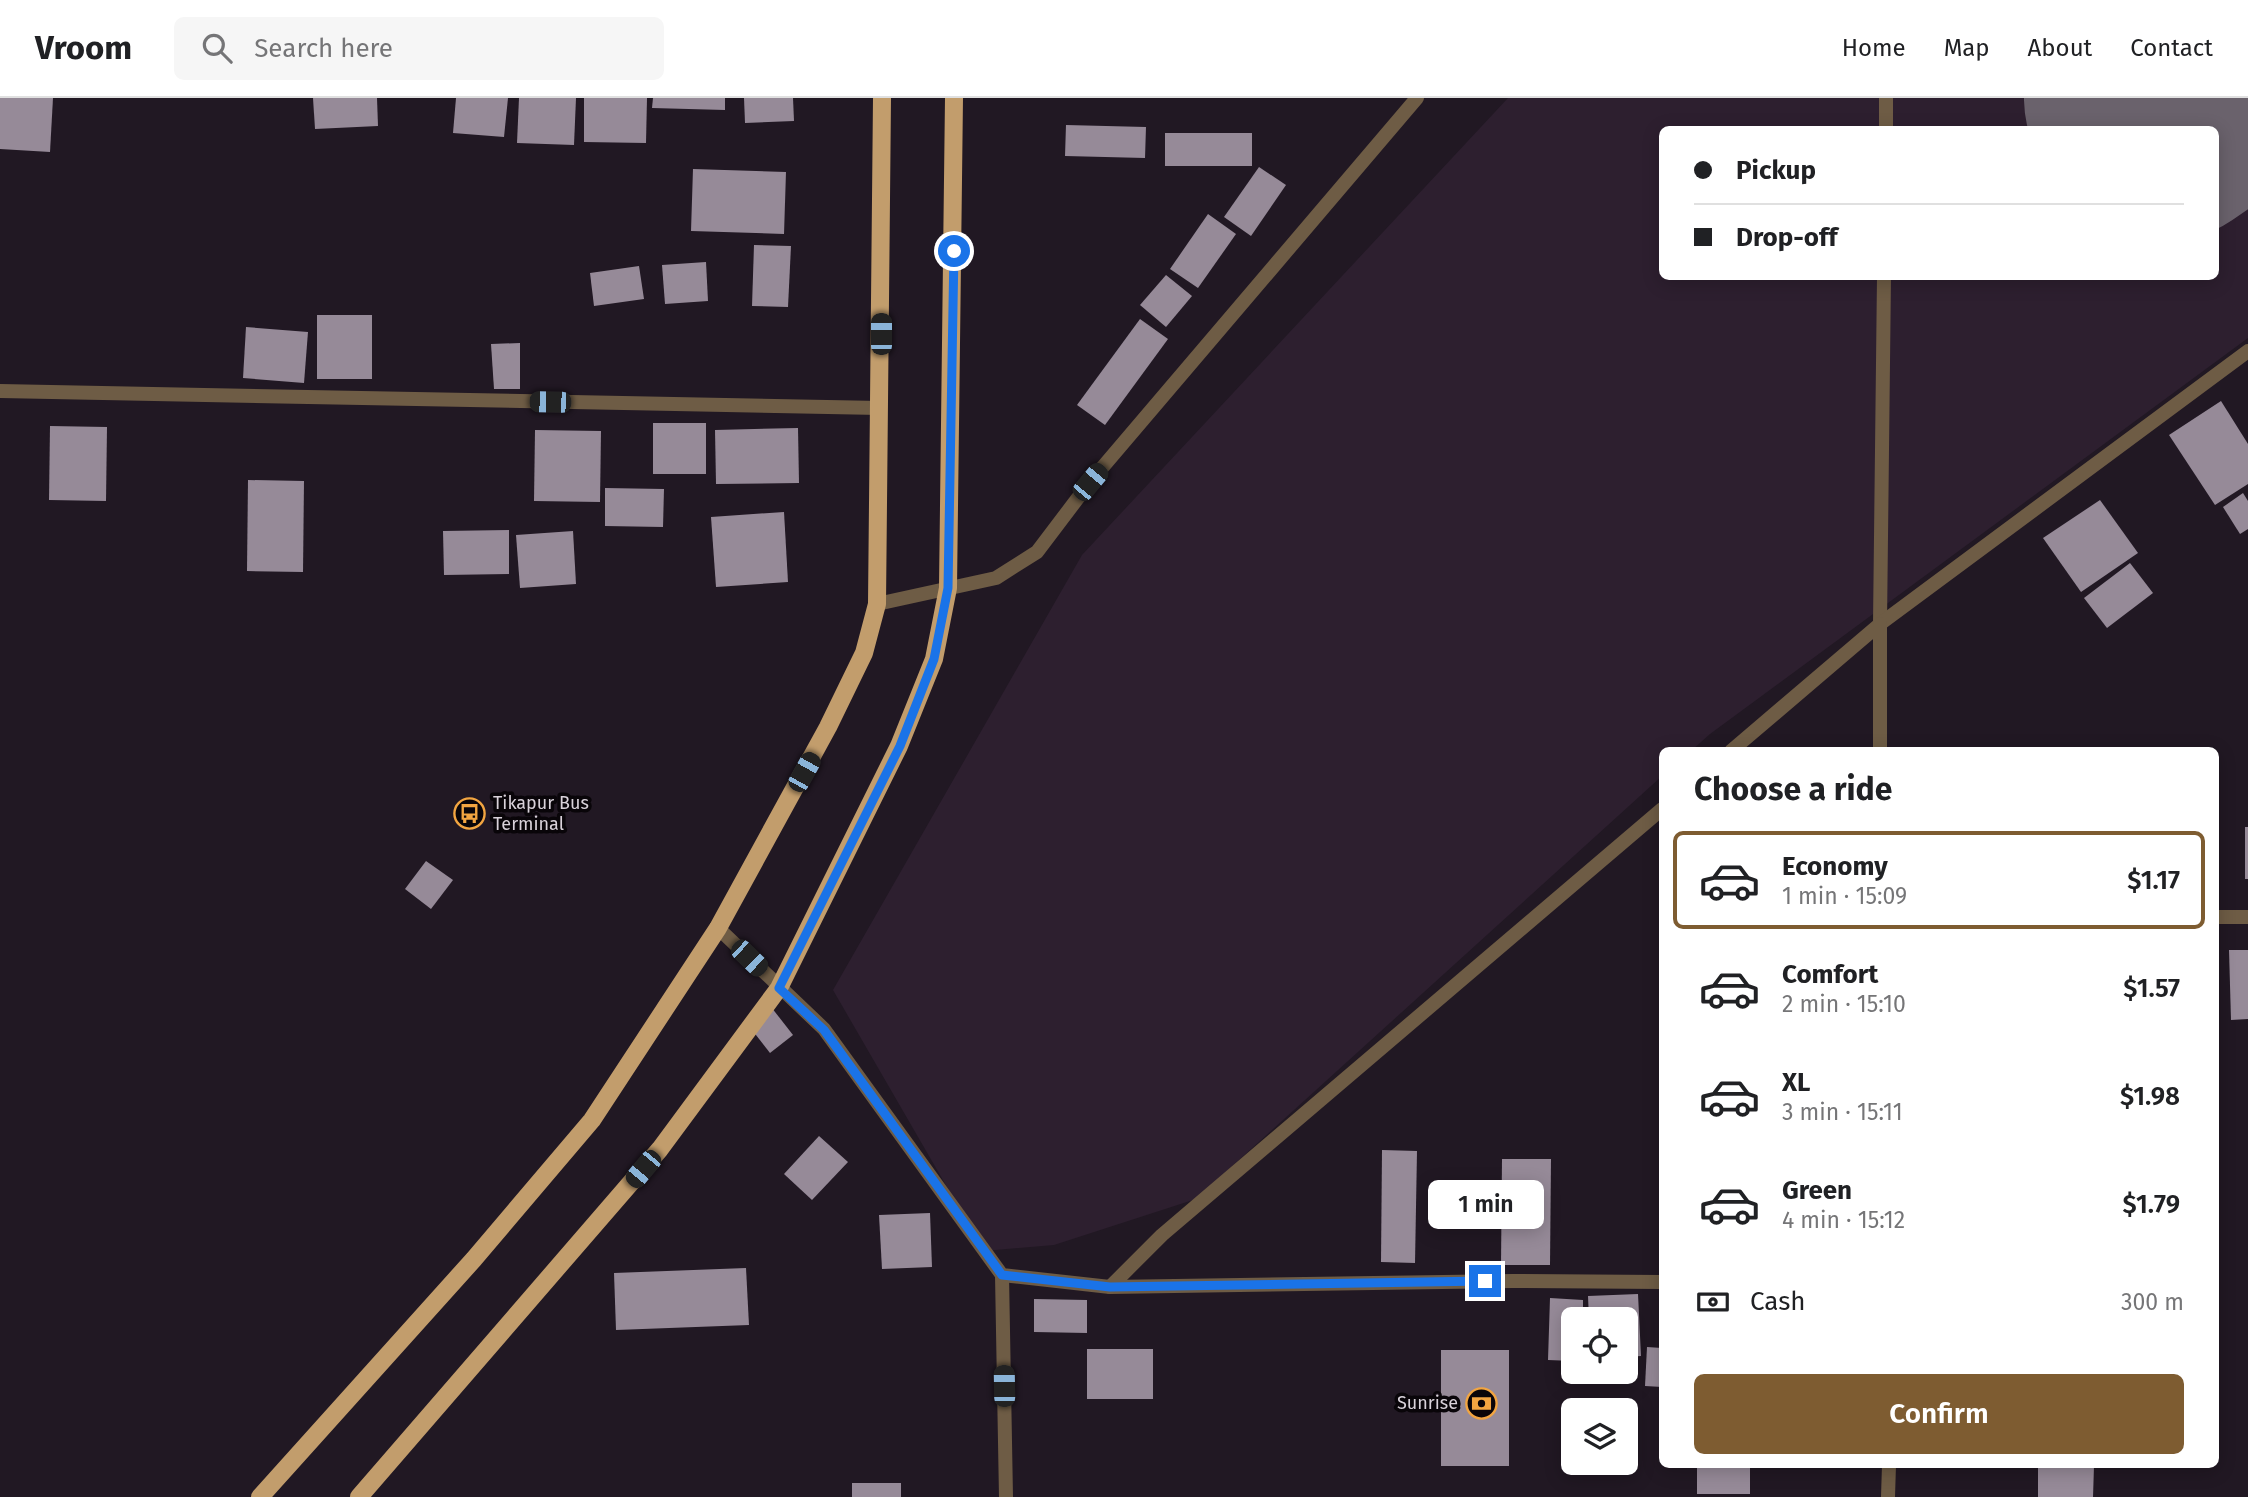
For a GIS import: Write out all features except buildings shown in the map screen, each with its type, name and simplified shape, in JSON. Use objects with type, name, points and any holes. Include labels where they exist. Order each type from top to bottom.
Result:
[{"type":"main road","points":[[261,1497],[474,1259],[592,1120],[718,928],[840,703],[864,653],[877,604],[882,98]]},
{"type":"main road","points":[[359,1497],[660,1149],[779,988],[900,746],[934,659],[948,588],[954,98]]},
{"type":"street","points":[[877,604],[996,578],[1037,552],[1090,482],[1417,98]]},
{"type":"street","points":[[1886,98],[1886,126]]},
{"type":"street","points":[[1880,747],[1884,280]]},
{"type":"street","points":[[1736,747],[1880,624],[2248,351]]},
{"type":"street","points":[[0,391],[880,408]]},
{"type":"street","points":[[1110,1287],[1172,1226],[1659,812]]},
{"type":"street","points":[[2219,917],[2248,917]]},
{"type":"street","points":[[718,928],[824,1030],[1002,1275],[1006,1497]]},
{"type":"street","points":[[1002,1275],[1110,1287],[1512,1281],[1659,1282]]},
{"type":"street","points":[[1888,1497],[1889,1468]]},
{"type":"shaded area","points":[[1508,98],[2248,98],[2248,338],[1695,747],[1659,747],[1659,779],[1196,1199],[1054,1245],[984,1251],[833,990],[1082,555]]},
{"type":"runway","points":[[2148,98],[2162,118],[2191,98]]},
{"type":"place","name":"Tikapur Bus Terminal","points":[[470,813]]},
{"type":"place","name":"Sunrise","points":[[1481,1403]]},
{"type":"route","points":[[954,251],[948,588],[934,659],[900,746],[779,988],[824,1030],[1002,1275],[1110,1287],[1485,1281]]}]
